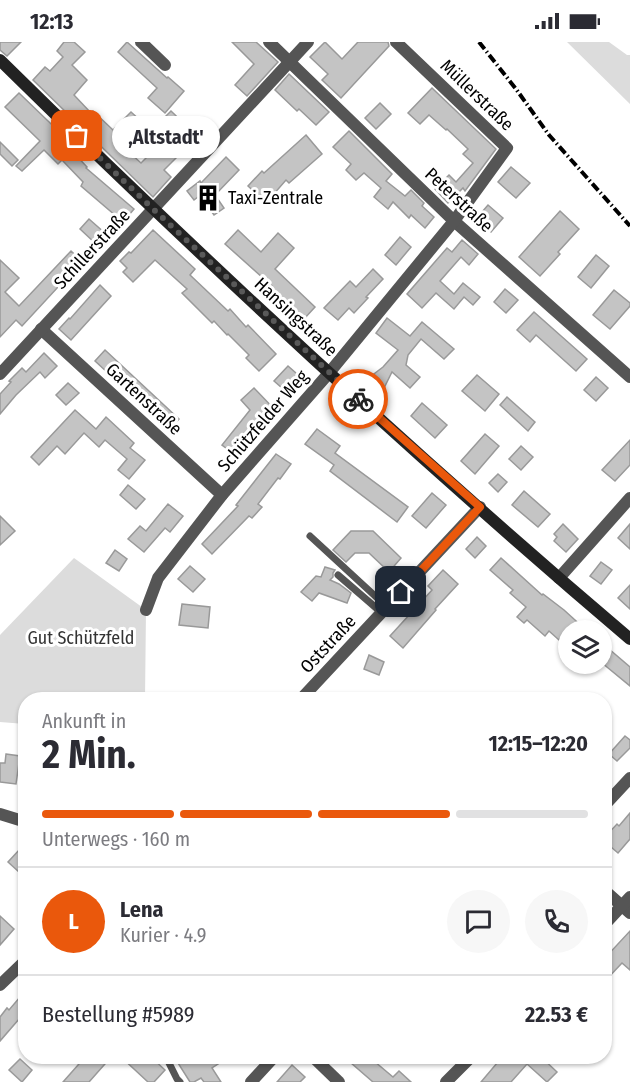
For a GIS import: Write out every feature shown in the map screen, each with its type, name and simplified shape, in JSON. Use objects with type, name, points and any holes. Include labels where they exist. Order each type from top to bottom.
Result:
[{"type":"street","points":[[141,42],[165,66]]},
{"type":"street","name":"Peterstraße","points":[[269,42],[454,221],[630,377]]},
{"type":"street","name":"Schillerstraße","points":[[0,374],[308,42]]},
{"type":"street","name":"Müllerstraße","points":[[396,42],[507,148]]},
{"type":"street","name":"Hansingstraße","points":[[0,60],[153,209],[329,373],[630,639]]},
{"type":"street","name":"Schützfelder Weg","points":[[146,610],[158,578],[222,495],[329,373],[454,221],[507,148]]},
{"type":"street","name":"Gartenstraße","points":[[41,329],[222,495]]},
{"type":"street","points":[[559,578],[630,498]]},
{"type":"street","name":"Oststraße","points":[[308,692],[480,507]]},
{"type":"street","points":[[612,797],[630,778]]},
{"type":"street","points":[[0,814],[18,820]]},
{"type":"street","points":[[612,895],[627,905],[612,918]]},
{"type":"street","points":[[0,986],[18,968]]},
{"type":"street","points":[[251,1082],[268,1064]]},
{"type":"street","points":[[320,1064],[339,1082]]},
{"type":"street","points":[[446,1082],[464,1064]]},
{"type":"lane","points":[[310,536],[384,610]]},
{"type":"lane","points":[[338,575],[384,610]]},
{"type":"lane","points":[[170,1064],[180,1082]]},
{"type":"green space","points":[[567,42],[609,42],[630,55],[630,104]]},
{"type":"green space","name":"Gut Schützfeld","points":[[74,558],[146,610],[145,692],[18,692],[18,723],[0,722],[0,635]]},
{"type":"building","points":[[0,42],[21,42],[7,56],[0,50]]},
{"type":"building","points":[[64,42],[74,42],[85,52],[72,65],[87,80],[74,95],[91,113],[93,111],[113,130],[131,112],[142,122],[124,140],[133,148],[129,152],[141,163],[166,138],[155,127],[171,111],[198,137],[164,170],[171,177],[153,197],[33,80],[45,67],[50,71],[63,57],[57,51]]},
{"type":"building","points":[[127,42],[184,91],[165,113],[148,98],[157,88],[118,52]]},
{"type":"building","points":[[232,42],[256,42],[278,62],[247,96],[235,85],[254,64]]},
{"type":"building","points":[[325,42],[342,59],[358,42],[388,42],[389,46],[341,98],[322,80],[328,74],[310,57]]},
{"type":"building","points":[[289,74],[329,112],[316,125],[275,90]]},
{"type":"building","points":[[432,88],[496,149],[465,191],[463,188],[448,203],[435,189],[449,175],[456,182],[473,163],[463,154],[468,149],[429,115],[420,124],[408,113]]},
{"type":"building","points":[[19,93],[75,147],[72,151],[86,168],[134,209],[123,222],[81,186],[83,182],[62,160],[58,164],[44,150],[22,171],[16,166],[40,141],[5,107]]},
{"type":"building","points":[[380,103],[391,114],[376,129],[365,118]]},
{"type":"building","points":[[349,131],[392,174],[386,181],[405,196],[411,190],[424,203],[422,206],[434,217],[425,228],[411,215],[409,218],[393,202],[388,209],[374,197],[381,188],[364,173],[356,180],[346,170],[351,164],[333,147]]},
{"type":"building","points":[[306,135],[322,154],[289,183],[286,180],[266,203],[248,186],[262,171],[264,173]]},
{"type":"building","points":[[0,142],[18,160],[12,166],[0,154]]},
{"type":"building","points":[[226,157],[239,170],[215,195],[224,208],[214,215],[198,197],[194,200],[187,191],[200,181],[201,183]]},
{"type":"building","points":[[511,167],[530,183],[516,198],[498,182]]},
{"type":"building","points":[[488,205],[503,218],[491,232],[476,219]]},
{"type":"building","points":[[560,211],[579,229],[540,276],[519,257]]},
{"type":"building","points":[[89,219],[106,234],[96,244],[80,229]]},
{"type":"building","points":[[153,230],[195,269],[190,275],[228,311],[230,309],[246,327],[248,325],[276,354],[259,371],[246,358],[249,355],[182,293],[187,289],[155,260],[133,282],[123,272],[127,268],[120,261]]},
{"type":"building","points":[[238,230],[261,252],[278,233],[294,248],[275,269],[315,307],[304,319],[272,286],[225,244]]},
{"type":"building","points":[[400,237],[411,247],[396,265],[385,255]]},
{"type":"building","points":[[462,240],[478,254],[469,265],[461,257],[440,281],[454,294],[463,283],[480,297],[473,305],[464,297],[454,309],[436,293],[422,308],[407,294],[447,248],[452,252]]},
{"type":"building","points":[[71,251],[84,263],[22,326],[16,320],[0,337],[0,260],[19,278],[5,292],[19,306]]},
{"type":"building","points":[[596,255],[609,266],[591,288],[578,277]]},
{"type":"building","points":[[373,269],[383,279],[354,313],[349,308],[338,320],[324,308],[350,281],[356,287]]},
{"type":"building","points":[[100,285],[111,296],[71,340],[59,329]]},
{"type":"building","points":[[505,289],[518,300],[506,313],[494,302]]},
{"type":"building","points":[[614,290],[630,303],[630,306],[610,329],[593,315]]},
{"type":"building","points":[[534,312],[587,359],[576,371],[536,335],[530,342],[517,330]]},
{"type":"building","points":[[387,318],[410,336],[422,322],[454,349],[444,359],[421,339],[408,355],[406,365],[420,377],[410,388],[392,372],[382,392],[366,380],[383,367],[398,350],[376,333]]},
{"type":"building","points":[[105,350],[179,419],[169,430],[95,361]]},
{"type":"building","points":[[44,353],[57,366],[45,378],[40,372],[0,414],[0,394],[11,382],[9,381],[22,368],[26,372]]},
{"type":"building","points":[[288,366],[304,380],[290,395],[274,381]]},
{"type":"building","points":[[477,375],[499,394],[485,411],[462,391]]},
{"type":"building","points":[[596,377],[608,388],[596,401],[584,390]]},
{"type":"building","points":[[68,383],[79,393],[66,405],[56,395]]},
{"type":"building","points":[[254,388],[277,412],[265,424],[262,422],[234,454],[222,445],[250,410],[241,400]]},
{"type":"building","points":[[507,397],[535,422],[528,431],[500,405]]},
{"type":"building","points":[[422,403],[447,425],[435,438],[411,416]]},
{"type":"building","points":[[75,410],[96,429],[106,417],[134,443],[130,448],[145,460],[129,479],[118,470],[127,459],[105,440],[99,447],[84,433],[65,454],[57,446],[39,465],[31,457]]},
{"type":"building","points":[[317,429],[340,446],[335,453],[408,507],[397,522],[330,471],[334,465],[305,444]]},
{"type":"building","points":[[485,434],[499,446],[475,474],[461,461]]},
{"type":"building","points":[[630,440],[630,465],[615,481],[602,470]]},
{"type":"building","points":[[521,446],[533,457],[521,470],[509,459]]},
{"type":"building","points":[[276,454],[291,464],[258,504],[262,507],[252,518],[249,516],[212,554],[202,544],[238,506],[236,505]]},
{"type":"building","points":[[498,474],[507,482],[498,492],[489,483]]},
{"type":"building","points":[[128,485],[145,499],[136,509],[120,495]]},
{"type":"building","points":[[524,491],[550,514],[538,527],[512,505]]},
{"type":"building","points":[[432,493],[446,505],[426,528],[412,516]]},
{"type":"building","points":[[168,504],[183,516],[170,532],[165,528],[144,552],[128,539],[140,526],[146,531]]},
{"type":"building","points":[[0,516],[15,531],[0,545]]},
{"type":"building","points":[[563,524],[578,539],[566,552],[554,541],[557,537],[554,534]]},
{"type":"building","points":[[630,524],[630,549],[618,538]]},
{"type":"building","points":[[351,531],[373,531],[401,558],[389,572],[369,553],[355,553],[346,562],[333,550]]},
{"type":"building","points":[[477,537],[486,546],[475,558],[466,549]]},
{"type":"building","points":[[115,550],[127,559],[119,571],[106,563]]},
{"type":"building","points":[[501,558],[542,595],[575,620],[558,620],[558,639],[549,631],[545,636],[527,620],[524,623],[517,617],[526,607],[510,593],[513,590],[490,570]]},
{"type":"building","points":[[601,562],[612,570],[601,584],[590,576]]},
{"type":"building","points":[[190,566],[205,579],[193,592],[178,579]]},
{"type":"building","points":[[325,567],[335,570],[330,580],[351,593],[347,603],[319,593],[312,601],[301,592],[316,576],[321,577]]},
{"type":"building","points":[[443,570],[458,584],[403,648],[390,636],[432,590],[428,586]]},
{"type":"building","points":[[630,585],[630,609],[618,598]]},
{"type":"building","points":[[182,604],[210,607],[208,628],[179,625]]},
{"type":"building","points":[[612,652],[630,667],[630,686],[612,671]]},
{"type":"building","points":[[369,655],[384,662],[379,675],[364,669]]},
{"type":"building","points":[[625,736],[630,740],[630,748],[617,761],[612,757],[612,751]]},
{"type":"building","points":[[6,754],[18,756],[16,784],[0,782],[0,763],[5,763]]},
{"type":"building","points":[[630,813],[630,839],[618,853],[612,848],[612,829],[617,824],[619,826]]},
{"type":"building","points":[[18,851],[18,871],[8,862]]},
{"type":"building","points":[[0,916],[14,929],[0,945]]},
{"type":"building","points":[[630,931],[630,970],[622,963],[612,974],[612,950]]},
{"type":"building","points":[[18,999],[18,1020],[0,1041],[0,1017],[7,1008],[9,1010]]},
{"type":"building","points":[[18,1061],[18,1064],[25,1064],[32,1070],[22,1082],[9,1070]]},
{"type":"building","points":[[79,1064],[105,1064],[89,1082],[63,1082]]},
{"type":"building","points":[[129,1064],[159,1064],[165,1070],[154,1082],[148,1082]]},
{"type":"building","points":[[179,1064],[218,1064],[212,1068],[221,1082],[204,1082],[201,1078],[190,1082]]},
{"type":"building","points":[[352,1064],[378,1064],[393,1077],[399,1071],[411,1082],[373,1082]]},
{"type":"building","points":[[496,1064],[527,1064],[511,1082],[481,1082]]},
{"type":"building","points":[[527,1064],[548,1064],[557,1072],[547,1082]]},
{"type":"building","points":[[292,1065],[305,1077],[300,1082],[277,1082]]},
{"type":"railway","points":[[479,42],[549,135],[630,226]]},
{"type":"way so far","points":[[77,136],[358,399]]},
{"type":"place","name":",Altstadt'","points":[[77,136]]},
{"type":"place","name":"Taxi-Zentrale","points":[[208,198]]},
{"type":"route","points":[[358,399],[480,507],[401,592]]}]
